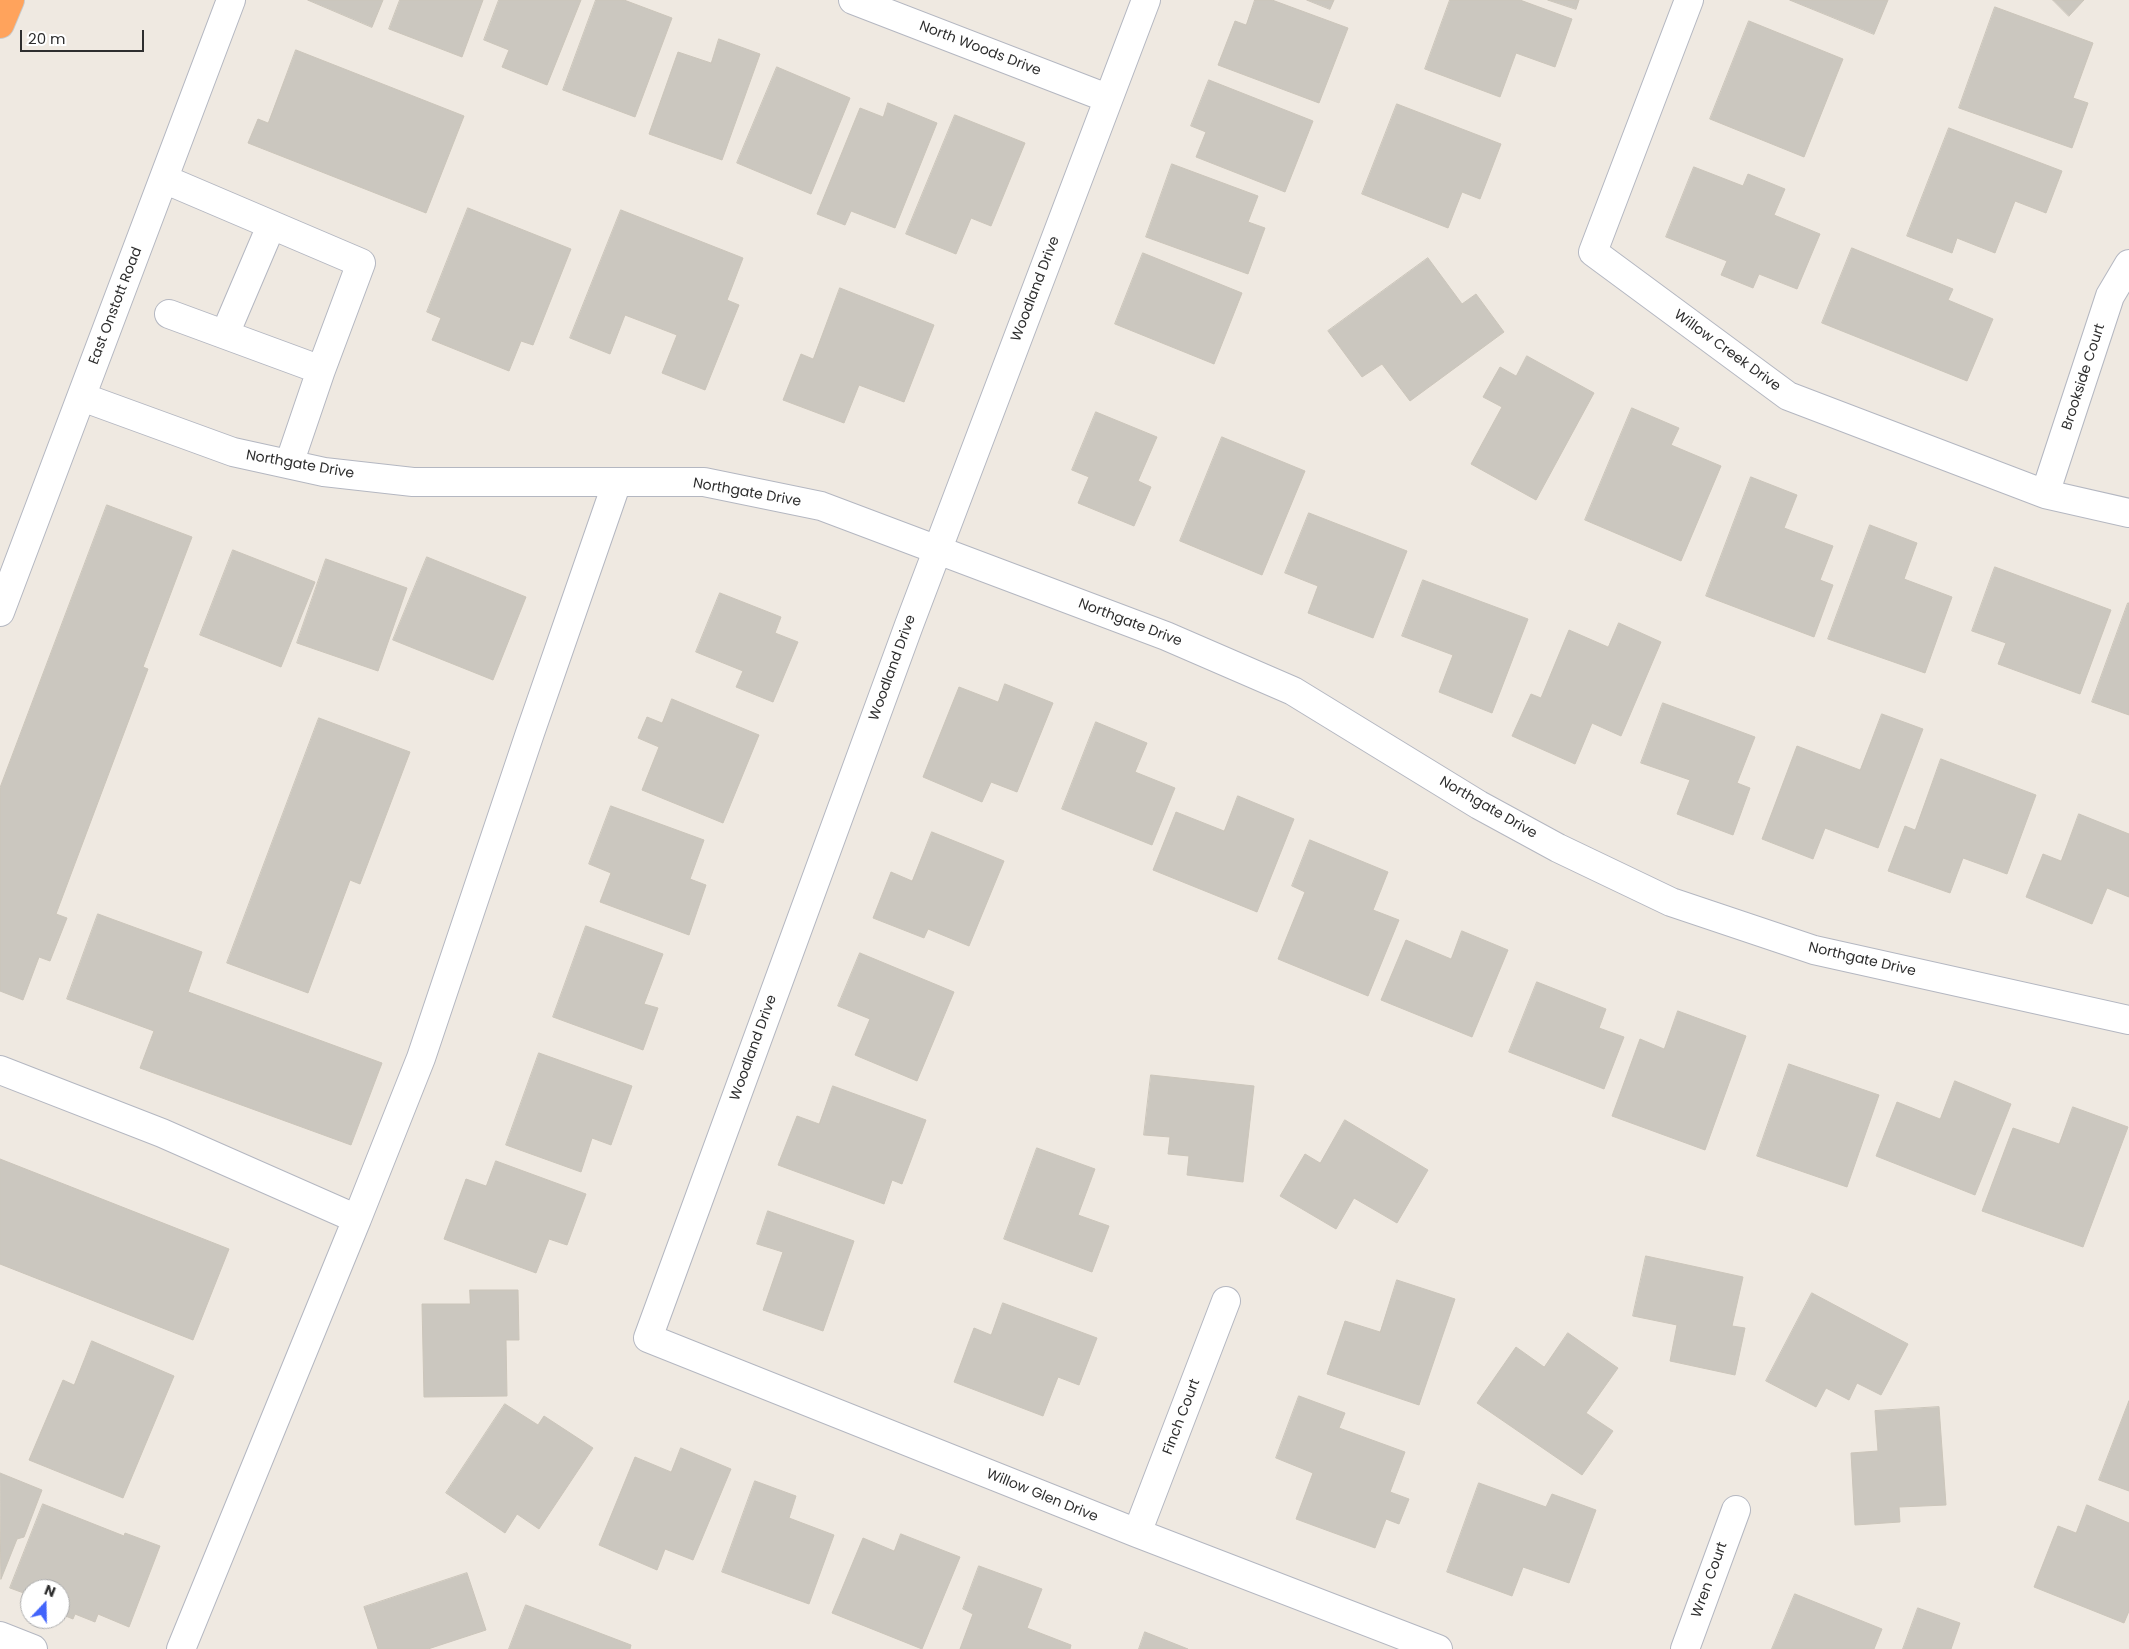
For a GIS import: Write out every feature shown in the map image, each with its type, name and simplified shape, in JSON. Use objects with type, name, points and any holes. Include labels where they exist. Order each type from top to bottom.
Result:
[{"type":"highway","points":[[0,24],[10,0]]},
{"type":"street","name":"East Onstott Road","points":[[0,612],[231,0]]},
{"type":"street","name":"North Woods Drive","points":[[853,0],[1107,98]]},
{"type":"street","name":"Woodland Drive","points":[[648,1338],[938,549],[1107,98],[1146,0]]},
{"type":"street","name":"Willow Creek Drive","points":[[1689,0],[1593,252],[1788,396],[2045,494],[2129,512]]},
{"type":"street","points":[[164,179],[361,263],[321,370],[289,464]]},
{"type":"street","points":[[226,334],[271,226]]},
{"type":"street","name":"Brookside Court","points":[[2045,494],[2110,296],[2129,264]]},
{"type":"street","points":[[169,314],[321,370]]},
{"type":"street","name":"Northgate Drive","points":[[82,397],[233,452],[324,472],[413,482],[704,482],[821,506],[1166,636],[1293,691],[1480,805],[1558,848],[1671,902],[1814,950],[2129,1020]]},
{"type":"street","points":[[181,1649],[421,1058],[530,733],[617,482]]},
{"type":"street","points":[[0,1070],[162,1133],[357,1219]]},
{"type":"street","name":"Finch Court","points":[[1137,1533],[1226,1301]]},
{"type":"street","name":"Willow Glen Drive","points":[[648,1338],[1137,1533],[1438,1649]]},
{"type":"street","name":"Wren Court","points":[[1685,1649],[1736,1510]]},
{"type":"street","points":[[0,1636],[33,1649]]},
{"type":"building","points":[[308,0],[383,0],[372,27]]},
{"type":"building","points":[[400,0],[483,0],[462,57],[389,29]]},
{"type":"building","points":[[499,0],[581,0],[547,85],[502,67],[509,50],[484,40]]},
{"type":"building","points":[[596,0],[624,0],[672,18],[635,117],[563,90]]},
{"type":"building","points":[[1255,0],[1272,0],[1348,28],[1319,103],[1218,65],[1235,21],[1246,25]]},
{"type":"building","points":[[1307,0],[1334,0],[1330,9]]},
{"type":"building","points":[[1450,0],[1520,0],[1572,19],[1555,67],[1516,53],[1500,97],[1425,69]]},
{"type":"building","points":[[1548,0],[1579,0],[1576,9]]},
{"type":"building","points":[[1790,0],[1888,0],[1874,34]]},
{"type":"building","points":[[2053,0],[2084,0],[2069,16]]},
{"type":"building","points":[[1995,7],[2093,43],[2073,98],[2088,103],[2072,148],[1959,108]]},
{"type":"building","points":[[1749,21],[1843,59],[1804,157],[1710,119]]},
{"type":"building","points":[[719,39],[760,54],[722,160],[649,134],[678,52],[711,63]]},
{"type":"building","points":[[296,50],[464,116],[426,213],[248,143],[258,119],[268,123]]},
{"type":"building","points":[[777,67],[850,98],[811,194],[737,163]]},
{"type":"building","points":[[1209,80],[1313,121],[1285,192],[1196,157],[1206,132],[1191,126]]},
{"type":"building","points":[[888,103],[937,123],[895,228],[851,211],[845,225],[817,214],[860,108],[883,117]]},
{"type":"building","points":[[1397,104],[1501,144],[1480,199],[1462,192],[1448,228],[1362,194]]},
{"type":"building","points":[[955,115],[1025,143],[991,226],[971,218],[956,254],[906,234]]},
{"type":"building","points":[[1949,128],[2062,171],[2046,213],[2015,201],[1995,253],[1957,238],[1952,253],[1907,236]]},
{"type":"building","points":[[1172,164],[1258,196],[1248,222],[1265,228],[1248,274],[1146,237]]},
{"type":"building","points":[[1694,167],[1743,186],[1748,174],[1785,189],[1774,215],[1820,234],[1797,289],[1759,274],[1753,288],[1721,275],[1727,261],[1666,237]]},
{"type":"building","points":[[468,208],[571,249],[533,345],[521,341],[509,371],[432,340],[441,318],[427,312]]},
{"type":"building","points":[[621,210],[743,258],[727,300],[739,305],[705,390],[662,373],[677,335],[625,315],[610,354],[570,338]]},
{"type":"building","points":[[1852,248],[1953,289],[1948,300],[1993,319],[1967,381],[1822,323]]},
{"type":"building","points":[[1143,253],[1242,293],[1214,364],[1115,324]]},
{"type":"building","points":[[1428,258],[1462,304],[1476,294],[1504,332],[1410,401],[1382,364],[1362,377],[1328,331]]},
{"type":"building","points":[[840,288],[934,325],[904,402],[859,385],[844,423],[783,400],[801,354],[813,359]]},
{"type":"building","points":[[1527,356],[1594,393],[1536,500],[1471,464],[1502,407],[1483,397],[1500,367],[1516,376]]},
{"type":"building","points":[[1632,408],[1679,428],[1671,445],[1721,466],[1681,561],[1585,520]]},
{"type":"building","points":[[1096,412],[1157,437],[1138,481],[1151,487],[1134,526],[1078,503],[1089,477],[1072,470]]},
{"type":"building","points":[[1222,437],[1305,471],[1262,575],[1180,541]]},
{"type":"building","points":[[1751,477],[1797,495],[1784,528],[1833,546],[1820,580],[1833,585],[1814,637],[1706,596]]},
{"type":"building","points":[[107,505],[192,537],[143,667],[148,669],[56,914],[67,918],[50,961],[39,957],[23,1000],[0,991],[0,788]]},
{"type":"building","points":[[1309,513],[1407,551],[1373,638],[1308,613],[1318,586],[1285,573]]},
{"type":"building","points":[[1870,525],[1917,543],[1904,579],[1952,597],[1925,673],[1828,639]]},
{"type":"building","points":[[233,550],[315,582],[281,667],[200,635]]},
{"type":"building","points":[[427,557],[526,597],[493,680],[393,640]]},
{"type":"building","points":[[326,559],[407,588],[378,671],[297,643]]},
{"type":"building","points":[[1995,567],[2111,610],[2080,694],[1998,664],[2006,643],[1972,631]]},
{"type":"building","points":[[1423,580],[1528,619],[1492,713],[1439,692],[1453,655],[1402,636]]},
{"type":"building","points":[[720,593],[781,617],[775,633],[798,642],[773,702],[736,687],[743,671],[696,652]]},
{"type":"building","points":[[2129,603],[2129,715],[2092,702]]},
{"type":"building","points":[[1619,623],[1661,642],[1621,736],[1592,723],[1575,764],[1512,736],[1531,694],[1541,698],[1569,630],[1608,647]]},
{"type":"building","points":[[1005,684],[1053,703],[1017,792],[991,782],[982,802],[923,777],[959,687],[998,702]]},
{"type":"building","points":[[672,699],[759,735],[723,823],[642,790],[659,747],[638,738],[647,717],[662,723]]},
{"type":"building","points":[[1663,703],[1755,737],[1737,783],[1750,788],[1733,835],[1677,814],[1690,780],[1641,763]]},
{"type":"building","points":[[1882,714],[1923,729],[1878,848],[1825,828],[1813,859],[1762,839],[1797,746],[1860,770]]},
{"type":"building","points":[[319,718],[410,752],[360,884],[350,880],[308,993],[227,963]]},
{"type":"building","points":[[1096,722],[1147,743],[1135,772],[1175,788],[1152,845],[1062,809]]},
{"type":"building","points":[[1941,759],[2036,795],[2007,874],[1963,858],[1950,893],[1888,871],[1905,826],[1915,830]]},
{"type":"building","points":[[1238,796],[1294,819],[1257,912],[1153,870],[1176,812],[1224,831]]},
{"type":"building","points":[[611,806],[704,840],[690,879],[706,885],[689,935],[600,902],[611,873],[589,864]]},
{"type":"building","points":[[2079,814],[2129,834],[2129,897],[2107,888],[2092,924],[2026,897],[2043,854],[2061,861]]},
{"type":"building","points":[[932,832],[1004,861],[969,946],[928,929],[924,938],[873,918],[891,872],[912,881]]},
{"type":"building","points":[[1310,840],[1388,872],[1373,910],[1399,920],[1368,996],[1278,959],[1305,892],[1292,886]]},
{"type":"building","points":[[98,914],[202,952],[188,992],[382,1063],[351,1145],[140,1068],[154,1031],[67,999]]},
{"type":"building","points":[[586,926],[663,954],[644,1004],[658,1008],[643,1050],[553,1017]]},
{"type":"building","points":[[1462,931],[1508,950],[1472,1037],[1381,1000],[1406,940],[1451,959]]},
{"type":"building","points":[[860,953],[954,992],[917,1081],[855,1055],[870,1019],[838,1006]]},
{"type":"building","points":[[1537,982],[1606,1009],[1599,1028],[1624,1037],[1604,1089],[1509,1052]]},
{"type":"building","points":[[1678,1011],[1746,1036],[1705,1150],[1612,1116],[1640,1039],[1664,1049]]},
{"type":"building","points":[[539,1053],[632,1086],[611,1145],[592,1138],[581,1172],[506,1145]]},
{"type":"building","points":[[1789,1064],[1879,1095],[1847,1187],[1757,1156]]},
{"type":"building","points":[[1151,1075],[1254,1086],[1243,1182],[1187,1175],[1189,1156],[1168,1154],[1170,1137],[1144,1135]]},
{"type":"building","points":[[1955,1081],[2011,1104],[1975,1195],[1876,1156],[1897,1102],[1940,1119]]},
{"type":"building","points":[[833,1086],[926,1120],[902,1184],[892,1180],[884,1204],[778,1165],[797,1116],[819,1124]]},
{"type":"building","points":[[2073,1107],[2128,1127],[2083,1247],[1982,1211],[2013,1128],[2059,1144]]},
{"type":"building","points":[[1345,1120],[1428,1170],[1397,1223],[1354,1198],[1336,1229],[1280,1196],[1305,1154],[1320,1163]]},
{"type":"building","points":[[1037,1148],[1095,1169],[1078,1215],[1109,1226],[1092,1272],[1004,1239]]},
{"type":"building","points":[[0,1159],[229,1249],[193,1340],[0,1264]]},
{"type":"building","points":[[496,1161],[586,1194],[567,1245],[549,1239],[536,1273],[444,1239],[466,1179],[486,1186]]},
{"type":"building","points":[[768,1211],[854,1241],[823,1331],[763,1310],[783,1252],[757,1244]]},
{"type":"building","points":[[1646,1256],[1743,1277],[1732,1326],[1745,1328],[1735,1375],[1670,1361],[1677,1325],[1633,1316]]},
{"type":"building","points":[[1397,1280],[1455,1299],[1419,1405],[1327,1374],[1345,1321],[1380,1332]]},
{"type":"building","points":[[470,1290],[518,1290],[519,1340],[506,1340],[507,1396],[424,1397],[422,1304],[470,1304]]},
{"type":"building","points":[[1812,1293],[1908,1344],[1881,1395],[1857,1383],[1849,1400],[1826,1388],[1816,1407],[1766,1381]]},
{"type":"building","points":[[1003,1303],[1097,1338],[1079,1385],[1058,1377],[1043,1416],[954,1382],[974,1328],[991,1335]]},
{"type":"building","points":[[1568,1333],[1618,1368],[1586,1413],[1613,1431],[1582,1475],[1477,1403],[1516,1347],[1544,1367]]},
{"type":"building","points":[[92,1341],[174,1376],[123,1498],[29,1460],[63,1380],[74,1385]]},
{"type":"building","points":[[1299,1396],[1345,1413],[1339,1428],[1405,1452],[1390,1492],[1409,1499],[1399,1524],[1386,1519],[1375,1548],[1296,1519],[1313,1473],[1276,1458]]},
{"type":"building","points":[[2129,1401],[2129,1491],[2099,1480]]},
{"type":"building","points":[[505,1404],[538,1425],[544,1416],[593,1448],[539,1529],[517,1514],[505,1533],[446,1493]]},
{"type":"building","points":[[1939,1407],[1946,1505],[1899,1507],[1900,1522],[1855,1525],[1851,1453],[1878,1451],[1875,1411]]},
{"type":"building","points":[[681,1448],[731,1469],[693,1560],[665,1549],[657,1570],[599,1545],[635,1457],[671,1472]]},
{"type":"building","points":[[0,1473],[42,1490],[24,1537],[17,1539],[1,1579]]},
{"type":"building","points":[[755,1481],[796,1496],[789,1518],[834,1535],[809,1604],[722,1572]]},
{"type":"building","points":[[1479,1483],[1546,1507],[1552,1494],[1596,1510],[1569,1583],[1523,1567],[1512,1596],[1447,1572]]},
{"type":"building","points":[[43,1504],[124,1536],[125,1533],[160,1546],[129,1627],[98,1614],[95,1622],[75,1614],[73,1619],[70,1618],[70,1579],[20,1579],[20,1592],[10,1588]]},
{"type":"building","points":[[2087,1505],[2129,1523],[2129,1611],[2124,1623],[2034,1587],[2058,1526],[2076,1533]]},
{"type":"building","points":[[901,1534],[960,1557],[922,1649],[832,1613],[863,1538],[894,1551]]},
{"type":"building","points":[[979,1566],[1042,1589],[1027,1628],[1071,1645],[1070,1649],[960,1649],[973,1614],[963,1609]]},
{"type":"building","points":[[467,1573],[486,1630],[428,1649],[378,1649],[364,1607]]},
{"type":"building","points":[[1795,1594],[1882,1629],[1874,1649],[1772,1649]]},
{"type":"building","points":[[526,1605],[631,1645],[630,1649],[509,1649]]},
{"type":"building","points":[[1918,1608],[1960,1623],[1951,1649],[1903,1649]]},
{"type":"building","points":[[1145,1632],[1188,1649],[1139,1649]]}]
